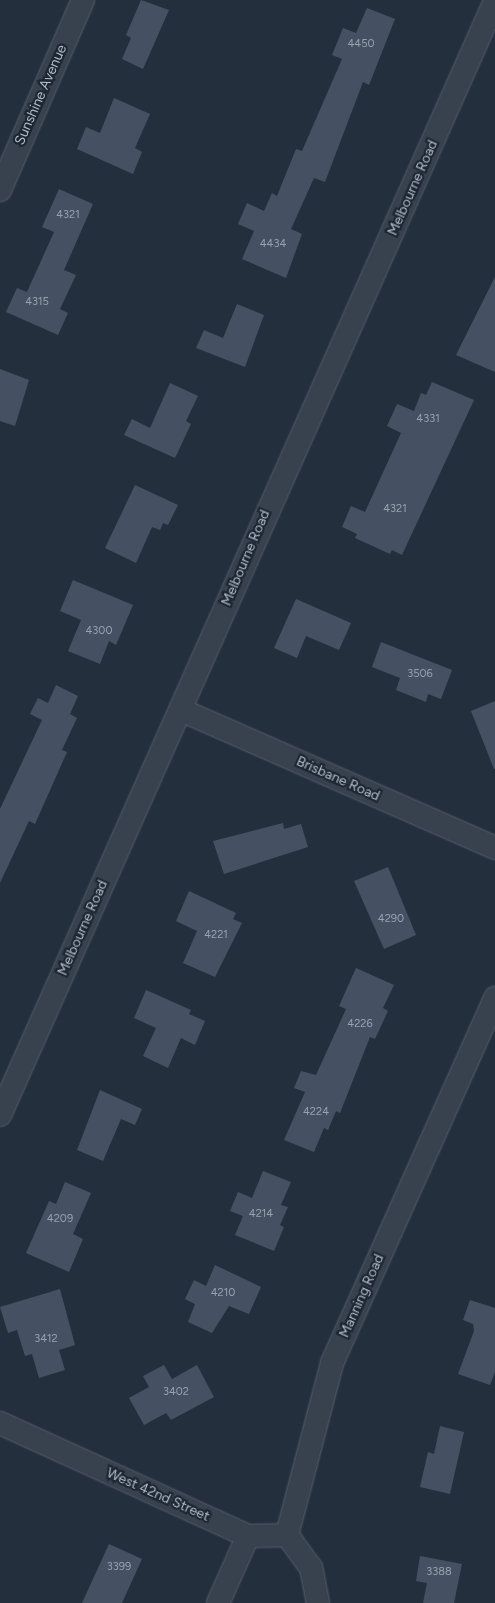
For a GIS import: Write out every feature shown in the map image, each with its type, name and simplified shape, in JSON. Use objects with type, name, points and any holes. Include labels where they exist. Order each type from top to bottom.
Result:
[{"type":"street","name":"Sunshine Avenue","points":[[0,190],[83,0]]},
{"type":"street","name":"Melbourne Road","points":[[0,1115],[495,1]]},
{"type":"street","name":"Brisbane Road","points":[[181,710],[495,848]]},
{"type":"street","name":"Manning Road","points":[[288,1535],[332,1363],[495,998]]},
{"type":"street","name":"West 42nd Street","points":[[0,1423],[248,1536]]},
{"type":"street","points":[[218,1603],[248,1536],[288,1535],[311,1568],[318,1603]]},
{"type":"building","points":[[141,0],[169,10],[143,69],[122,59],[131,38],[126,35]]},
{"type":"building","points":[[367,8],[395,19],[369,85],[363,82],[325,182],[314,178],[291,229],[302,234],[286,278],[242,259],[254,231],[238,224],[247,203],[264,211],[272,193],[277,196],[296,149],[302,151],[342,59],[332,55],[343,28],[356,33]]},
{"type":"building","points":[[114,98],[150,114],[135,148],[142,152],[133,174],[77,149],[86,127],[100,133]]},
{"type":"building","points":[[59,189],[93,204],[64,270],[76,275],[60,309],[68,313],[58,335],[6,312],[17,288],[27,292],[54,232],[42,227]]},
{"type":"building","points":[[495,277],[495,372],[456,355]]},
{"type":"building","points":[[237,304],[264,315],[245,367],[196,348],[204,330],[223,338]]},
{"type":"building","points":[[0,369],[29,380],[15,426],[0,421]]},
{"type":"building","points":[[432,382],[474,400],[402,555],[392,550],[390,554],[355,538],[357,534],[342,527],[351,506],[365,512],[401,433],[387,426],[397,404],[414,411],[421,393],[426,395]]},
{"type":"building","points":[[170,383],[198,396],[186,421],[191,424],[175,458],[124,435],[132,419],[150,428]]},
{"type":"building","points":[[135,485],[178,505],[168,525],[163,523],[160,530],[152,527],[136,563],[105,548]]},
{"type":"building","points":[[73,580],[133,605],[116,645],[109,641],[100,664],[68,651],[81,620],[60,611]]},
{"type":"building","points":[[296,599],[351,623],[339,650],[306,636],[297,658],[274,648]]},
{"type":"building","points":[[381,642],[452,670],[441,699],[428,694],[426,702],[396,690],[400,678],[372,667]]},
{"type":"building","points":[[56,685],[78,696],[70,714],[77,718],[62,750],[67,752],[35,824],[29,821],[0,883],[0,809],[42,720],[30,714],[38,698],[48,703]]},
{"type":"building","points":[[495,701],[495,769],[494,769],[471,711]]},
{"type":"building","points":[[283,823],[284,829],[301,824],[308,847],[224,874],[213,841]]},
{"type":"building","points":[[388,867],[416,935],[384,949],[354,881]]},
{"type":"building","points":[[189,891],[236,913],[233,919],[242,923],[215,977],[183,963],[197,931],[176,921]]},
{"type":"building","points":[[356,968],[394,985],[383,1008],[388,1011],[375,1039],[370,1037],[340,1113],[336,1111],[328,1130],[324,1128],[314,1152],[284,1140],[305,1092],[294,1088],[301,1071],[316,1075],[346,1009],[339,1006]]},
{"type":"building","points":[[146,990],[191,1010],[189,1014],[205,1021],[195,1045],[181,1038],[168,1068],[143,1056],[156,1028],[134,1018]]},
{"type":"building","points":[[100,1090],[142,1109],[135,1125],[121,1119],[103,1161],[77,1150]]},
{"type":"building","points":[[263,1171],[291,1182],[281,1205],[288,1207],[280,1225],[284,1227],[274,1251],[235,1235],[243,1216],[230,1211],[238,1192],[252,1198]]},
{"type":"building","points":[[65,1182],[91,1193],[73,1234],[83,1239],[69,1272],[26,1253],[49,1201],[56,1204]]},
{"type":"building","points":[[215,1265],[261,1287],[249,1314],[229,1306],[212,1333],[188,1322],[195,1304],[185,1299],[194,1280],[206,1286]]},
{"type":"building","points":[[60,1289],[75,1345],[59,1350],[65,1370],[39,1378],[32,1354],[25,1356],[17,1330],[8,1333],[0,1307]]},
{"type":"building","points":[[470,1300],[495,1308],[495,1372],[490,1385],[458,1374],[474,1331],[473,1324],[463,1320]]},
{"type":"building","points":[[164,1365],[172,1379],[197,1365],[214,1397],[171,1420],[166,1413],[144,1425],[129,1398],[149,1387],[143,1376]]},
{"type":"building","points":[[440,1426],[464,1432],[450,1494],[420,1487],[428,1452],[434,1454]]},
{"type":"building","points":[[109,1544],[142,1559],[122,1603],[82,1603]]},
{"type":"building","points":[[420,1556],[462,1564],[454,1603],[423,1603],[427,1583],[416,1581]]}]
